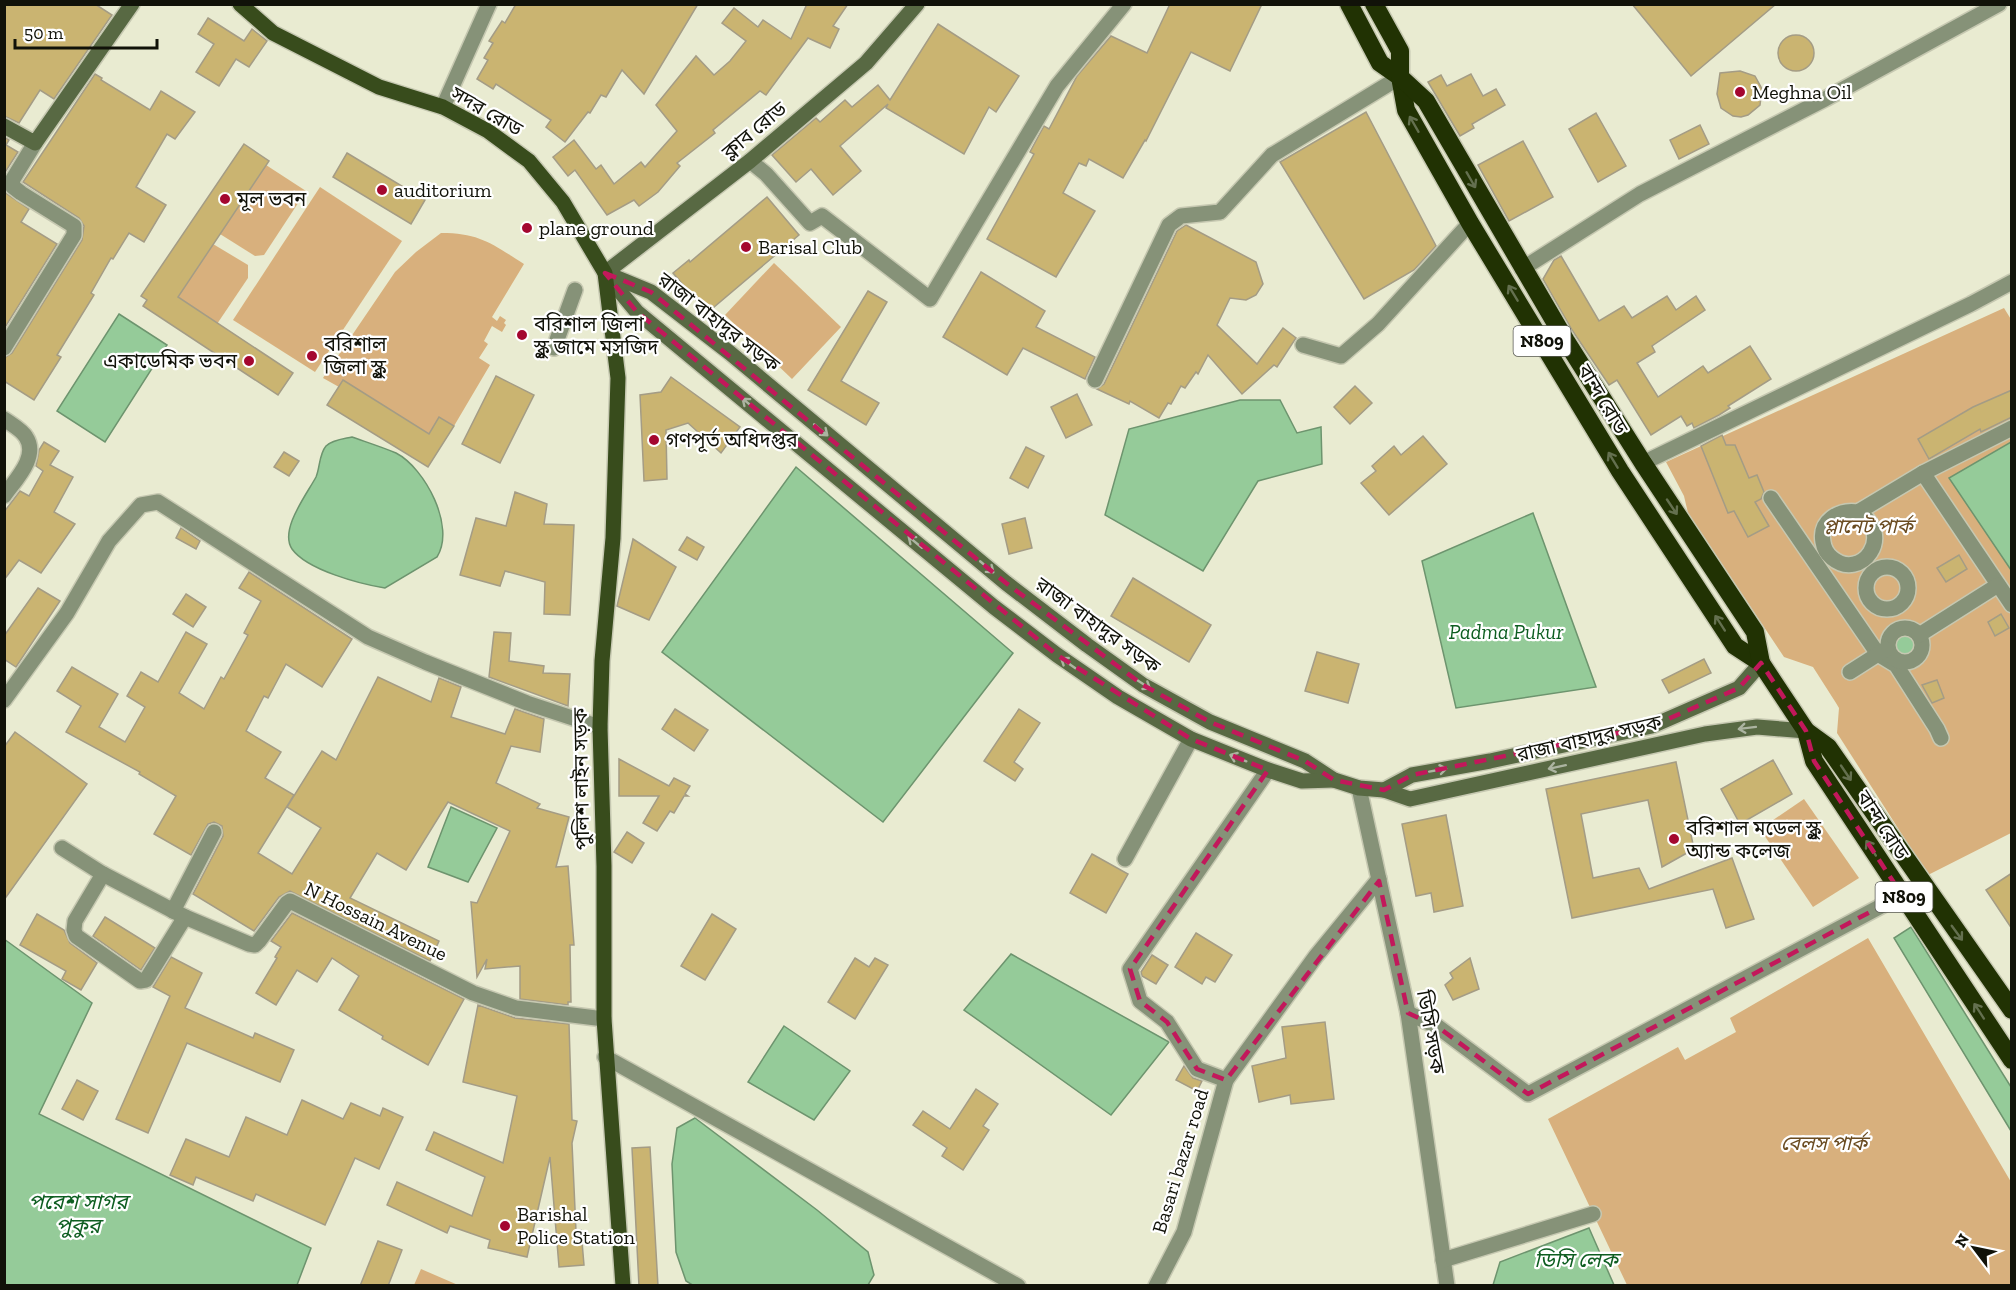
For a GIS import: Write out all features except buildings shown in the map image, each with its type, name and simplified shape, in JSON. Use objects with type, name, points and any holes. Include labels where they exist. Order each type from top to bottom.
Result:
[{"type":"highway","name":"বান্দ রোড","points":[[1349,4],[1380,63],[1400,76],[1426,100],[1522,269],[1642,463],[1755,632],[1761,663],[1806,731],[1814,761],[2012,1060]]},
{"type":"highway","name":"বান্দ রোড","points":[[1374,4],[1400,51],[1400,76],[1406,110],[1470,223],[1620,471],[1735,646],[1761,663]]},
{"type":"highway","name":"বান্দ রোড","points":[[1806,731],[1828,747],[1923,885],[2010,1005]]},
{"type":"main road","points":[[4,126],[35,143],[132,4]]},
{"type":"main road","name":"সদর রোড","points":[[240,4],[273,33],[379,87],[443,107],[488,131],[530,161],[563,202],[605,273]]},
{"type":"main road","name":"ক্লাব রোড","points":[[605,273],[750,161],[866,63],[917,4]]},
{"type":"main road","name":"পুলিশ লাইন সড়ক","points":[[605,273],[618,378],[613,538],[602,661],[600,727],[604,866],[604,1019],[622,1286]]},
{"type":"main road","name":"রাজা বাহাদুর সড়ক","points":[[605,273],[637,312],[993,607],[1057,655],[1118,697],[1191,739],[1302,781],[1334,780]]},
{"type":"main road","name":"রাজা বাহাদুর সড়ক","points":[[605,273],[651,292],[730,353],[1006,583],[1143,685],[1210,722],[1305,761],[1334,780],[1359,788],[1384,790],[1410,799],[1705,734],[1757,727],[1806,731]]},
{"type":"main road","name":"রাজা বাহাদুর সড়ক","points":[[1384,790],[1412,775],[1491,761],[1652,726],[1739,688],[1761,663]]},
{"type":"street","points":[[443,107],[489,4]]},
{"type":"street","points":[[750,161],[766,174],[810,223],[822,216],[930,299],[1057,86],[1124,4]]},
{"type":"street","points":[[1522,269],[1640,194],[1825,99],[1999,4]]},
{"type":"street","points":[[1095,380],[1169,225],[1181,216],[1220,212],[1272,155],[1400,76]]},
{"type":"street","points":[[4,348],[74,235],[74,226],[21,194],[12,186],[13,179],[35,143]]},
{"type":"street","points":[[1303,345],[1341,356],[1378,324],[1470,223]]},
{"type":"street","points":[[1642,463],[2012,282]]},
{"type":"street","points":[[554,348],[577,290]]},
{"type":"street","points":[[4,419],[26,436],[30,447],[29,459],[4,496]]},
{"type":"street","points":[[1858,512],[1923,473],[2012,428]]},
{"type":"street","points":[[1923,473],[2012,604]]},
{"type":"street","points":[[1771,498],[1849,613],[1890,657],[1941,738]]},
{"type":"street","points":[[4,700],[67,613],[109,541],[141,505],[158,502],[368,637],[527,703],[600,727]]},
{"type":"street","points":[[1840,512],[1858,512],[1872,523],[1875,540],[1873,549],[1861,562],[1853,564],[1836,561],[1828,556],[1824,548],[1822,539],[1827,523],[1840,512]]},
{"type":"street","points":[[1873,549],[1886,567]]},
{"type":"street","points":[[1886,567],[1893,568],[1904,575],[1908,588],[1907,595],[1898,607],[1891,609],[1877,608],[1869,600],[1865,590],[1873,572],[1886,567]]},
{"type":"street","points":[[1919,635],[1998,585]]},
{"type":"street","points":[[1849,613],[1869,600]]},
{"type":"street","points":[[1850,672],[1890,657],[1908,662],[1917,656],[1922,646],[1919,635],[1910,628],[1898,629],[1889,637],[1890,657]]},
{"type":"street","points":[[1125,859],[1191,739]]},
{"type":"street","points":[[1268,770],[1130,969],[1140,1001],[1167,1022],[1197,1070],[1226,1080],[1316,956],[1378,879]]},
{"type":"street","name":"ডিসি সড়ক","points":[[1359,788],[1408,1013],[1447,1286]]},
{"type":"street","points":[[103,874],[75,921],[76,936],[140,981],[146,980],[179,914],[214,832]]},
{"type":"street","name":"N Hossain Avenue","points":[[62,848],[103,874],[179,914],[255,945],[287,903],[291,901],[473,993],[516,1008],[604,1019]]},
{"type":"street","points":[[1408,1013],[1438,1027],[1528,1094],[1902,895]]},
{"type":"street","points":[[605,1057],[1018,1286]]},
{"type":"street","name":"Basari bazar road","points":[[1156,1286],[1184,1232],[1226,1080]]},
{"type":"street","points":[[1443,1260],[1593,1214]]},
{"type":"highlighted area","points":[[605,273],[651,292],[1006,583],[1143,685],[1210,722],[1305,761],[1334,780],[1384,790],[1412,775],[1652,726],[1739,688],[1761,663],[1806,731],[1814,761],[1902,895],[1528,1094],[1438,1027],[1408,1013],[1379,881],[1226,1080],[1197,1069],[1167,1022],[1140,1001],[1130,969],[1268,770],[1191,739],[1057,655],[637,312]]},
{"type":"green space","points":[[266,165],[306,191],[264,255],[255,256],[220,234]]},
{"type":"green space","points":[[320,187],[402,241],[315,372],[233,320]]},
{"type":"green space","points":[[441,233],[466,235],[485,241],[524,264],[492,317],[497,321],[500,316],[506,320],[504,323],[506,325],[502,332],[492,326],[484,341],[488,344],[479,358],[490,365],[454,426],[439,417],[429,434],[343,381],[339,387],[323,378],[395,272]]},
{"type":"green space","points":[[213,244],[248,265],[248,278],[217,324],[178,297]]},
{"type":"green space","points":[[774,263],[841,327],[792,379],[725,315]]},
{"type":"green space","name":"প্লানেট পার্ক","points":[[2004,308],[2012,321],[2011,833],[1928,875],[1837,733],[1839,708],[1836,703],[1813,667],[1784,657],[1688,513],[1684,496],[1666,462]]},
{"type":"green space","points":[[1804,799],[1859,878],[1813,907],[1760,829]]},
{"type":"green space","name":"বেলস পার্ক","points":[[1868,938],[2011,1182],[2011,1285],[1627,1285],[1548,1119],[1678,1047],[1685,1060],[1736,1032],[1730,1018]]},
{"type":"green space","points":[[421,1269],[458,1285],[414,1285]]},
{"type":"water","points":[[119,314],[167,345],[105,442],[57,411]]},
{"type":"water","points":[[1240,400],[1280,400],[1297,433],[1321,427],[1322,464],[1258,481],[1203,571],[1105,515],[1129,429]]},
{"type":"water","points":[[352,437],[396,453],[407,461],[427,485],[440,515],[443,530],[442,545],[437,557],[385,588],[321,570],[299,557],[289,541],[292,522],[316,477],[324,449],[331,442]]},
{"type":"water","points":[[2011,442],[2011,570],[1949,478]]},
{"type":"water","points":[[796,467],[1013,653],[883,822],[662,652]]},
{"type":"water","name":"Padma Pukur","points":[[1533,513],[1596,687],[1456,708],[1422,561]]},
{"type":"water","points":[[1904,632],[1913,635],[1916,644],[1913,653],[1904,656],[1895,653],[1892,644],[1895,635]]},
{"type":"water","points":[[451,807],[497,828],[468,882],[428,867]]},
{"type":"water","points":[[1911,927],[2011,1087],[2011,1131],[1894,938]]},
{"type":"water","name":"পরেশ সাগর পুকুর","points":[[4,939],[92,1003],[39,1114],[311,1248],[297,1285],[5,1285]]},
{"type":"water","points":[[1011,954],[1169,1042],[1111,1115],[964,1010]]},
{"type":"water","points":[[784,1026],[850,1071],[814,1120],[748,1082]]},
{"type":"water","points":[[695,1118],[817,1210],[868,1252],[874,1275],[868,1285],[694,1286],[686,1281],[676,1252],[672,1164],[677,1128]]},
{"type":"water","name":"ডিসি লেক","points":[[1589,1228],[1614,1285],[1493,1285],[1500,1262]]},
{"type":"place","name":"Meghna Oil","points":[[1740,92]]},
{"type":"place","name":"auditorium","points":[[382,190]]},
{"type":"place","name":"মূল ভবন","points":[[225,199]]},
{"type":"place","name":"plane ground","points":[[527,228]]},
{"type":"place","name":"Barisal Club","points":[[746,247]]},
{"type":"place","name":"বরিশাল জিলা স্কুল জামে মসজিদ","points":[[522,335]]},
{"type":"place","name":"বরিশাল জিলা স্কুল","points":[[312,356]]},
{"type":"place","name":"একাডেমিক ভবন","points":[[249,361]]},
{"type":"place","name":"গণপূর্ত অধিদপ্তর","points":[[654,440]]},
{"type":"place","name":"বরিশাল মডেল স্কুল অ্যান্ড কলেজ","points":[[1674,839]]},
{"type":"place","name":"Barishal Police Station","points":[[505,1226]]}]
